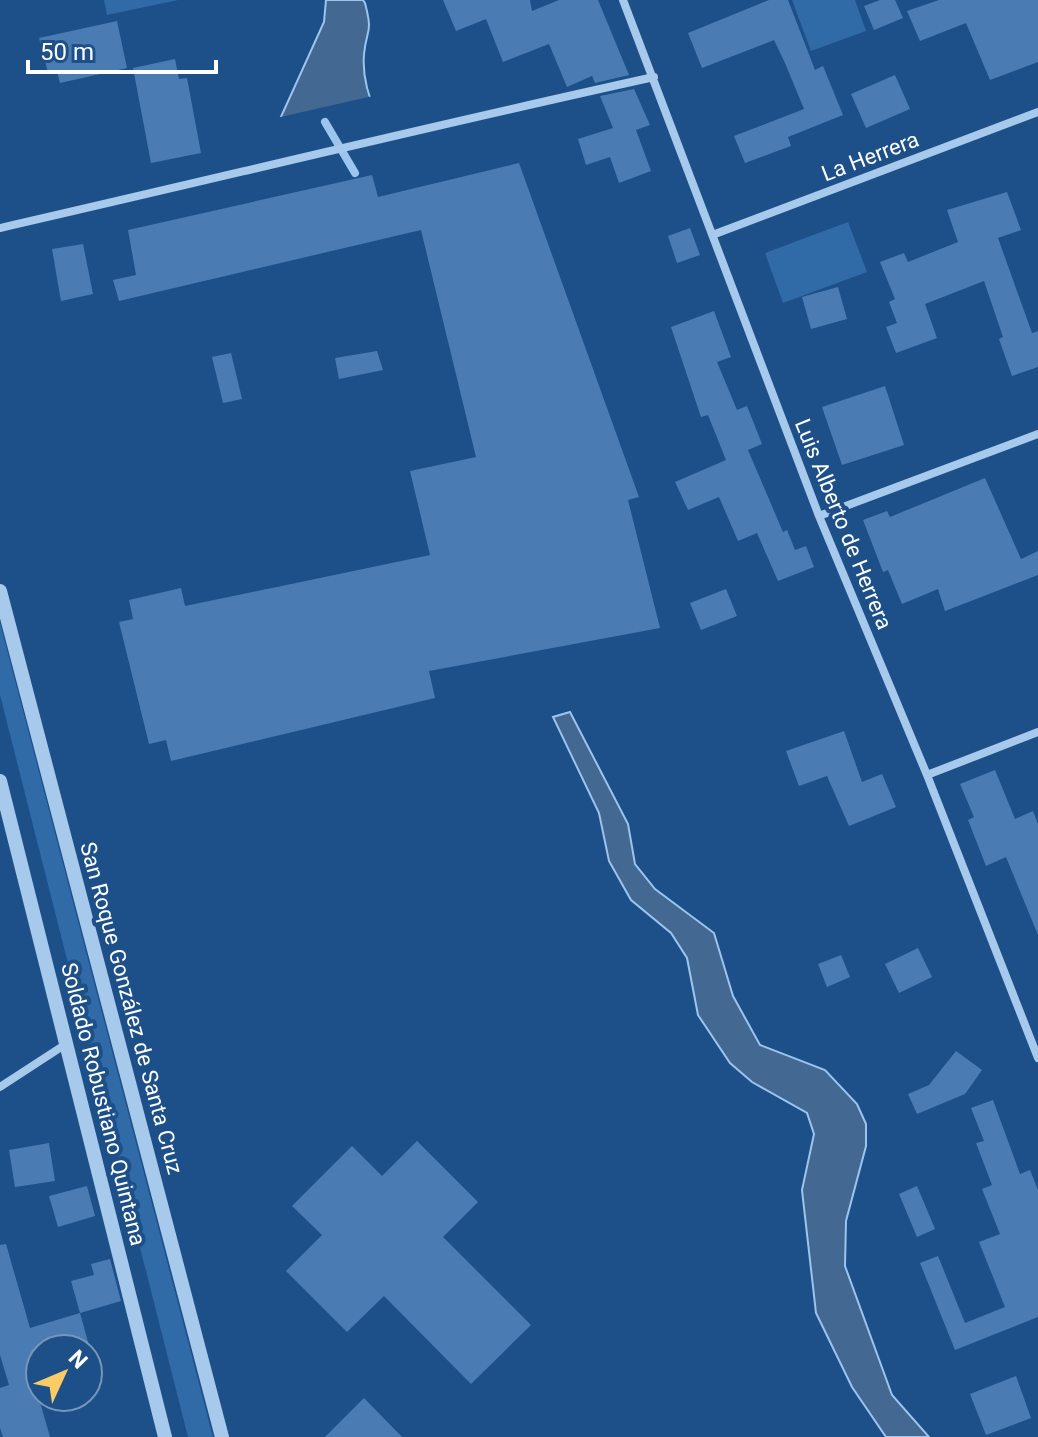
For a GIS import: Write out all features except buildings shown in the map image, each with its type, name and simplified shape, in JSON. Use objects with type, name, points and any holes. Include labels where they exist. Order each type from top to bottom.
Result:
[{"type":"street","name":"Luis Alberto de Herrera","points":[[623,0],[715,234],[819,516],[927,775],[1038,1058]]},
{"type":"street","points":[[0,228],[269,167],[386,136],[654,77]]},
{"type":"street","name":"La Herrera","points":[[715,234],[1038,112]]},
{"type":"street","points":[[819,516],[1038,434]]},
{"type":"street","name":"San Roque González de Santa Cruz","points":[[0,591],[222,1437]]},
{"type":"street","points":[[927,775],[1038,732]]},
{"type":"street","name":"Soldado Robustiano Quintana","points":[[0,781],[165,1437]]},
{"type":"street","points":[[1027,1030],[1038,1026]]},
{"type":"street","points":[[0,1087],[66,1044]]},
{"type":"shaded area","points":[[104,0],[178,0],[107,15]]},
{"type":"shaded area","points":[[326,0],[363,0],[365,3],[369,26],[364,71],[378,118],[280,119],[324,22]]},
{"type":"shaded area","points":[[792,0],[855,0],[866,31],[811,51]]},
{"type":"shaded area","points":[[848,222],[867,272],[783,303],[765,253]]},
{"type":"shaded area","points":[[0,623],[213,1437],[188,1437],[0,695]]},
{"type":"shaded area","points":[[570,712],[628,824],[635,864],[655,889],[714,933],[733,996],[760,1045],[825,1070],[857,1104],[866,1124],[866,1146],[846,1221],[845,1266],[892,1395],[929,1437],[886,1437],[852,1387],[816,1313],[802,1190],[814,1134],[807,1113],[752,1082],[730,1063],[698,1015],[687,958],[671,933],[631,900],[609,861],[599,813],[553,717]]},
{"type":"pier","points":[[373,96],[381,117],[379,122],[284,145],[280,143],[276,118]]},
{"type":"waterway","points":[[325,122],[355,173]]}]
